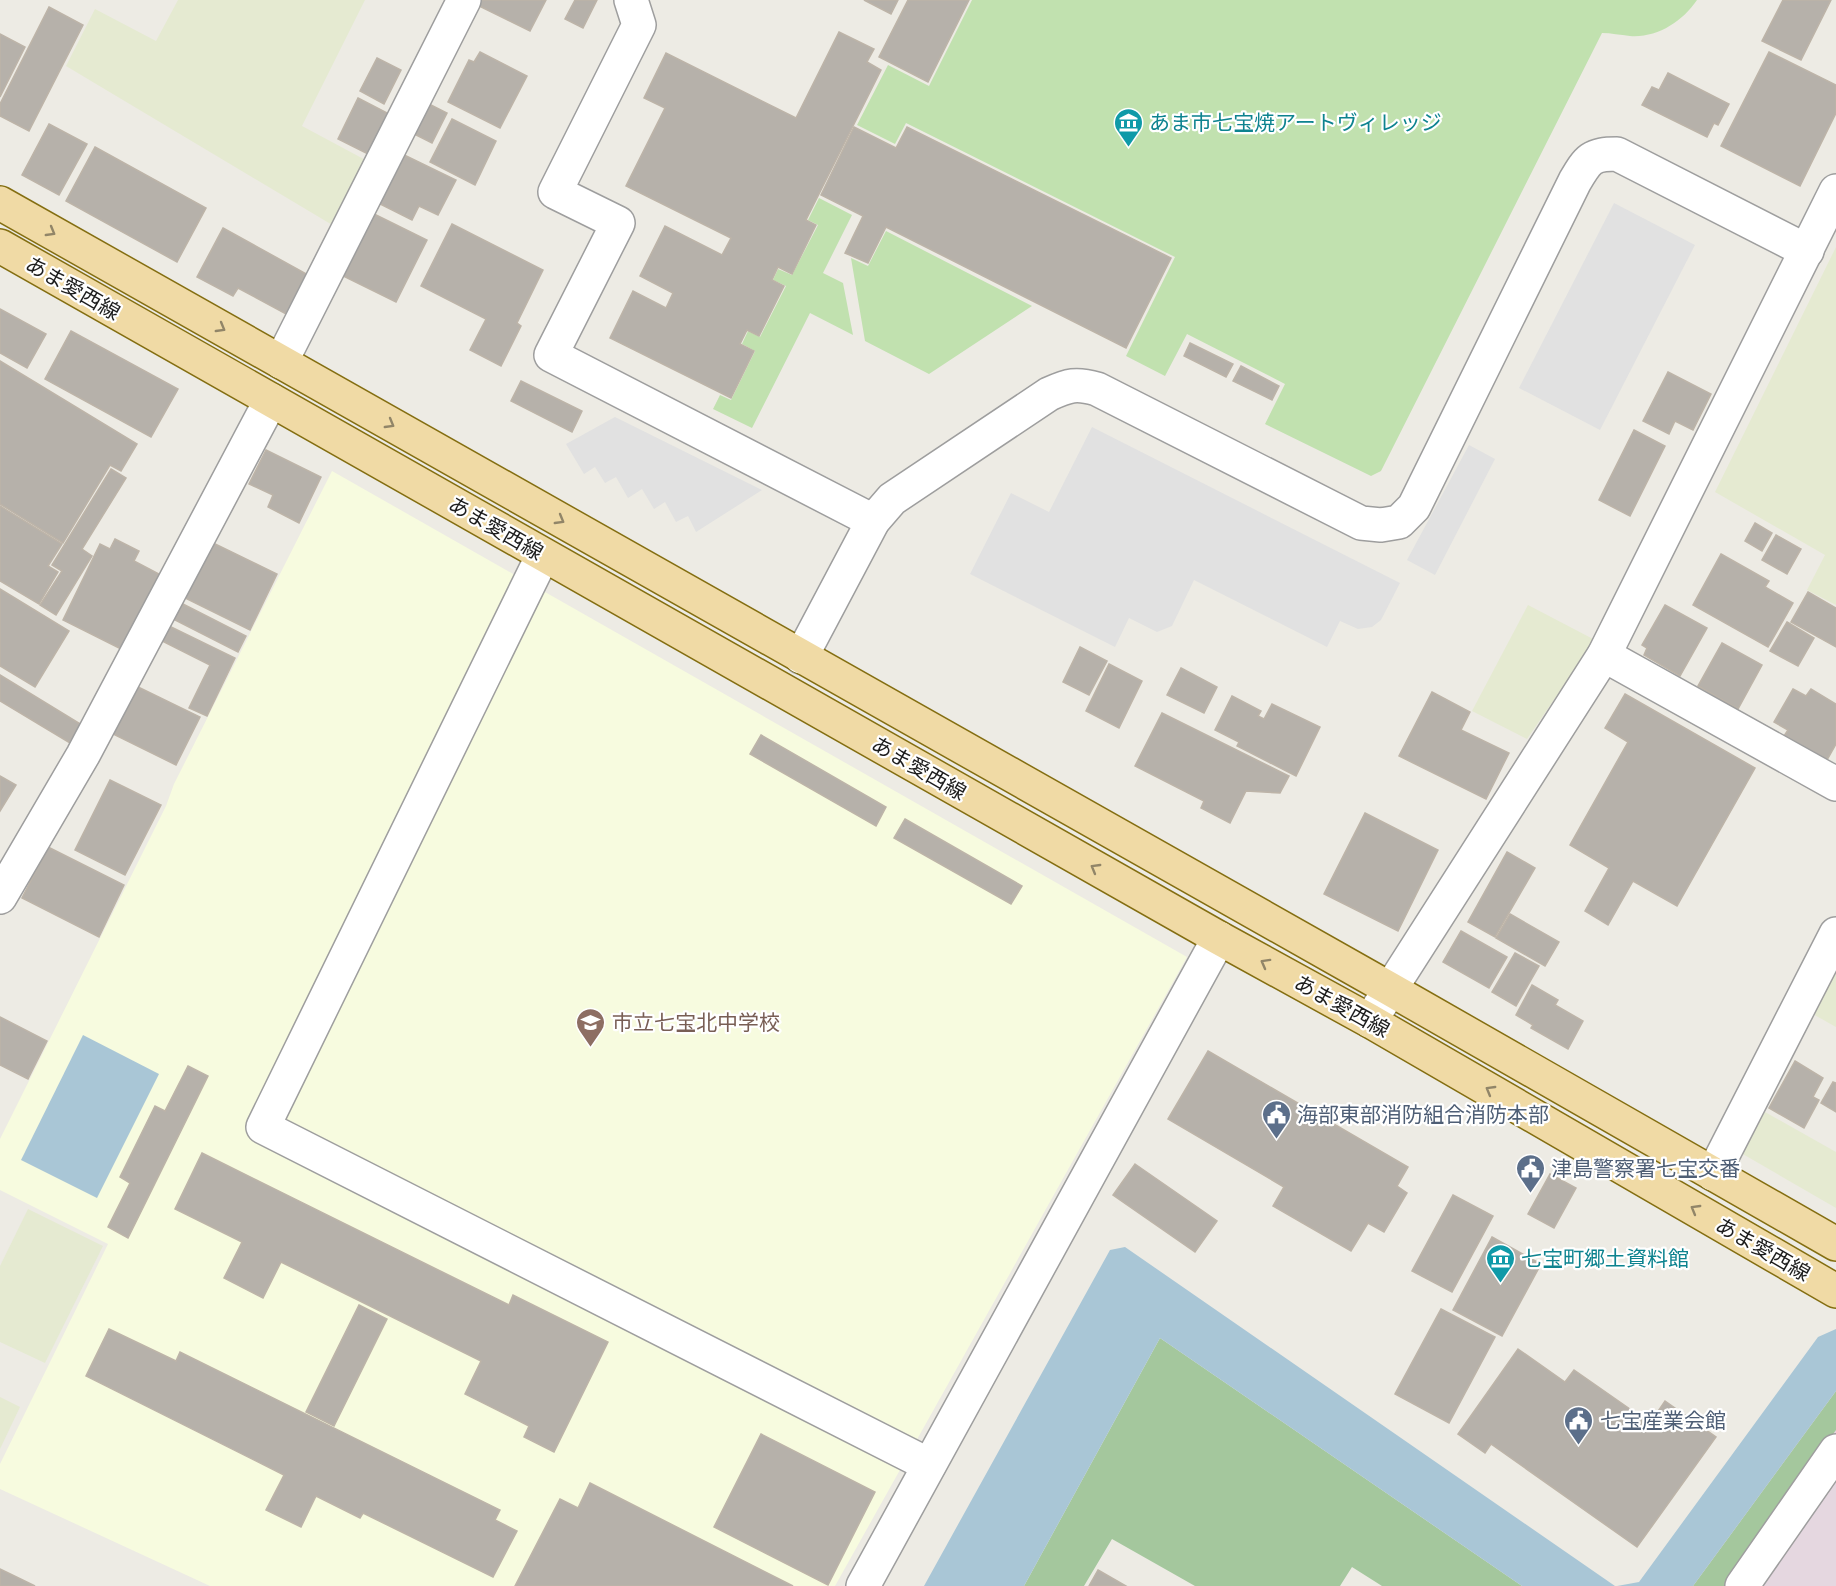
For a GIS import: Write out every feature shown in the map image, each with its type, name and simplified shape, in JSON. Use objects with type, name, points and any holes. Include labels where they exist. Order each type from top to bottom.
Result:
[{"type":"main road","name":"あま愛西線","points":[[0,203],[1390,989],[1836,1244]]},
{"type":"main road","name":"あま愛西線","points":[[0,246],[1219,938],[1370,1021],[1836,1291]]},
{"type":"street","points":[[282,362],[464,0]]},
{"type":"street","points":[[631,0],[639,24],[555,192],[618,223],[551,355],[873,521]]},
{"type":"street","points":[[801,657],[873,521],[892,499],[1031,406],[1065,387],[1080,384],[1097,388],[1361,523],[1381,525],[1399,522],[1414,507],[1575,181],[1586,162],[1598,154],[1617,154],[1807,251]]},
{"type":"street","points":[[1370,1021],[1604,655],[1836,191]]},
{"type":"street","points":[[0,897],[83,755],[271,400]]},
{"type":"street","points":[[543,555],[263,1127],[929,1465]]},
{"type":"street","points":[[1604,655],[1836,784]]},
{"type":"street","points":[[1713,1174],[1836,934]]},
{"type":"street","points":[[863,1586],[1219,938]]},
{"type":"street","points":[[1742,1586],[1836,1451]]},
{"type":"shaded area","points":[[178,0],[365,0],[302,126],[373,164],[339,229],[66,66],[95,9],[156,41]]},
{"type":"shaded area","points":[[1614,203],[1695,245],[1600,430],[1519,388]]},
{"type":"shaded area","points":[[1836,247],[1836,605],[1807,590],[1825,555],[1715,492]]},
{"type":"shaded area","points":[[615,417],[762,490],[696,532],[688,516],[676,522],[665,502],[654,509],[642,489],[628,498],[616,477],[605,483],[595,467],[584,474],[566,444]]},
{"type":"shaded area","points":[[1092,427],[1400,583],[1381,620],[1372,627],[1358,629],[1340,621],[1327,647],[1194,580],[1172,626],[1157,632],[1129,618],[1115,647],[970,574],[1011,493],[1049,512]]},
{"type":"shaded area","points":[[1469,445],[1495,459],[1435,575],[1407,560]]},
{"type":"shaded area","name":"市立七宝北中学校","points":[[332,471],[1187,957],[835,1586],[210,1586],[0,1489],[0,1464],[108,1244],[0,1190],[0,1139],[166,806],[174,784]]},
{"type":"shaded area","points":[[1528,605],[1595,640],[1527,739],[1472,711]]},
{"type":"shaded area","points":[[1836,967],[1836,1027],[1811,1013]]},
{"type":"shaded area","points":[[1765,1112],[1836,1152],[1836,1208],[1741,1153]]},
{"type":"shaded area","points":[[28,1209],[103,1246],[45,1363],[0,1342],[0,1266]]},
{"type":"shaded area","points":[[1836,1391],[1836,1586],[1693,1586]]},
{"type":"shaded area","points":[[0,1397],[20,1407],[0,1449]]},
{"type":"green space","points":[[972,0],[1697,0],[1676,22],[1659,31],[1640,36],[1602,33],[1381,471],[1371,476],[1265,424],[1285,384],[1187,334],[1165,376],[1126,356],[1175,257],[906,123],[895,144],[857,125],[888,65],[929,86]]},
{"type":"green space","points":[[819,198],[852,215],[823,273],[843,283],[853,335],[810,313],[752,428],[713,409],[720,395],[731,400],[755,351],[742,344],[748,331],[760,337],[786,286],[773,280],[778,269],[792,275],[818,225],[808,220]]},
{"type":"green space","points":[[886,231],[1032,306],[929,374],[865,341],[851,258],[868,266]]},
{"type":"green space","points":[[1160,1338],[1522,1586],[1382,1586],[1352,1567],[1340,1586],[1195,1586],[1112,1539],[1084,1586],[1024,1586]]},
{"type":"green space","points":[[1836,1391],[1836,1430],[1726,1586],[1693,1586]]},
{"type":"water","points":[[83,1035],[159,1074],[97,1198],[21,1160]]},
{"type":"water","points":[[1125,1247],[1615,1586],[1522,1586],[1160,1338],[1024,1586],[924,1586],[1110,1250]]},
{"type":"water","points":[[1836,1329],[1836,1391],[1693,1586],[1617,1586],[1639,1582],[1818,1337]]},
{"type":"building","points":[[480,0],[546,0],[530,31],[477,5]]},
{"type":"building","points":[[575,0],[597,0],[583,28],[565,19]]},
{"type":"building","points":[[864,0],[898,0],[891,14]]},
{"type":"building","points":[[908,0],[969,0],[928,82],[879,57]]},
{"type":"building","points":[[1783,0],[1831,0],[1801,60],[1762,41]]},
{"type":"building","points":[[49,7],[83,25],[29,131],[0,116],[0,104]]},
{"type":"building","points":[[839,32],[874,49],[867,62],[881,70],[806,220],[816,225],[792,274],[778,267],[772,280],[784,286],[759,336],[747,330],[740,344],[754,351],[731,398],[610,338],[633,291],[666,308],[673,293],[640,276],[665,226],[722,255],[731,238],[626,186],[665,108],[644,98],[666,53],[796,118]]},
{"type":"building","points":[[0,34],[25,47],[0,97]]},
{"type":"building","points":[[480,52],[527,76],[500,128],[448,102],[469,60],[474,62]]},
{"type":"building","points":[[1769,52],[1836,85],[1836,113],[1800,186],[1721,146]]},
{"type":"building","points":[[377,58],[401,70],[384,104],[360,91]]},
{"type":"building","points":[[1668,73],[1729,104],[1718,125],[1714,123],[1707,137],[1642,105],[1652,87],[1659,90]]},
{"type":"building","points":[[358,98],[393,116],[372,156],[338,139]]},
{"type":"building","points":[[427,103],[447,113],[432,143],[412,133]]},
{"type":"building","points":[[452,119],[496,141],[475,185],[430,162]]},
{"type":"building","points":[[49,124],[87,144],[59,195],[22,175]]},
{"type":"building","points":[[854,127],[896,148],[907,127],[1171,258],[1126,348],[886,227],[868,263],[845,253],[863,216],[821,195]]},
{"type":"building","points":[[95,147],[206,208],[177,262],[66,201]]},
{"type":"building","points":[[398,152],[456,180],[438,215],[419,206],[412,220],[374,201]]},
{"type":"building","points":[[368,211],[427,240],[396,302],[337,273]]},
{"type":"building","points":[[452,224],[543,270],[517,323],[521,326],[501,366],[470,350],[486,319],[421,286]]},
{"type":"building","points":[[223,228],[310,276],[288,315],[238,288],[233,296],[197,277]]},
{"type":"building","points":[[0,309],[46,334],[27,368],[0,353]]},
{"type":"building","points":[[71,331],[178,389],[151,437],[45,379]]},
{"type":"building","points":[[1190,343],[1233,364],[1226,377],[1184,356]]},
{"type":"building","points":[[0,361],[137,444],[121,471],[110,465],[63,543],[0,504]]},
{"type":"building","points":[[1241,366],[1279,386],[1272,400],[1233,381]]},
{"type":"building","points":[[1668,372],[1711,394],[1693,430],[1675,421],[1669,434],[1643,421]]},
{"type":"building","points":[[521,381],[582,411],[572,432],[511,401]]},
{"type":"building","points":[[1634,430],[1665,446],[1630,516],[1599,500]]},
{"type":"building","points":[[266,450],[321,477],[299,523],[268,507],[273,495],[249,484]]},
{"type":"building","points":[[111,469],[126,478],[82,549],[92,556],[56,615],[40,605],[62,571],[52,565]]},
{"type":"building","points":[[0,506],[62,544],[48,566],[58,572],[39,604],[0,581]]},
{"type":"building","points":[[1755,523],[1772,533],[1762,551],[1745,541]]},
{"type":"building","points":[[1776,535],[1801,549],[1787,574],[1762,560]]},
{"type":"building","points":[[115,539],[139,551],[134,561],[159,574],[121,649],[63,620],[100,544],[110,549]]},
{"type":"building","points":[[211,542],[277,574],[250,630],[183,597]]},
{"type":"building","points":[[1721,554],[1769,581],[1765,587],[1793,603],[1768,647],[1693,605]]},
{"type":"building","points":[[0,589],[69,631],[35,687],[0,666]]},
{"type":"building","points":[[1808,592],[1836,608],[1836,647],[1791,622]]},
{"type":"building","points":[[179,602],[246,636],[238,652],[171,618]]},
{"type":"building","points":[[1665,605],[1707,628],[1680,676],[1644,655],[1647,648],[1642,645]]},
{"type":"building","points":[[1787,622],[1814,638],[1798,666],[1770,651]]},
{"type":"building","points":[[167,625],[235,658],[207,716],[189,708],[210,665],[160,640]]},
{"type":"building","points":[[1722,643],[1762,665],[1738,709],[1698,686]]},
{"type":"building","points":[[1080,647],[1107,661],[1089,695],[1063,682]]},
{"type":"building","points":[[1109,664],[1142,681],[1119,728],[1086,711]]},
{"type":"building","points":[[1181,668],[1217,687],[1204,713],[1167,695]]},
{"type":"building","points":[[0,675],[82,725],[70,743],[0,701]]},
{"type":"building","points":[[136,686],[200,717],[176,765],[113,734]]},
{"type":"building","points":[[1793,689],[1806,696],[1811,689],[1836,704],[1836,744],[1827,760],[1784,736],[1788,730],[1774,722]]},
{"type":"building","points":[[1432,692],[1470,712],[1461,730],[1509,753],[1486,799],[1399,756]]},
{"type":"building","points":[[1625,694],[1755,768],[1677,906],[1633,881],[1608,925],[1585,911],[1609,868],[1570,845],[1628,742],[1605,728]]},
{"type":"building","points":[[1232,696],[1261,711],[1258,716],[1264,719],[1272,704],[1320,727],[1296,776],[1237,746],[1239,742],[1215,730]]},
{"type":"building","points":[[1162,713],[1289,776],[1280,793],[1246,791],[1230,823],[1201,808],[1204,801],[1135,766]]},
{"type":"building","points":[[761,735],[886,807],[876,826],[750,754]]},
{"type":"building","points":[[0,776],[16,785],[0,811]]},
{"type":"building","points":[[110,780],[161,805],[125,875],[75,850]]},
{"type":"building","points":[[1365,813],[1438,850],[1398,931],[1324,894]]},
{"type":"building","points":[[905,819],[1022,886],[1011,904],[894,838]]},
{"type":"building","points":[[48,847],[124,885],[99,937],[22,898]]},
{"type":"building","points":[[1507,852],[1535,868],[1495,937],[1468,922]]},
{"type":"building","points":[[1510,914],[1559,942],[1545,966],[1496,938]]},
{"type":"building","points":[[1461,931],[1507,957],[1489,988],[1443,962]]},
{"type":"building","points":[[1515,953],[1539,966],[1516,1006],[1492,992]]},
{"type":"building","points":[[1532,985],[1558,1000],[1555,1005],[1583,1021],[1568,1049],[1531,1028],[1533,1025],[1516,1015]]},
{"type":"building","points":[[0,1017],[47,1041],[28,1079],[0,1065]]},
{"type":"building","points":[[1208,1051],[1408,1167],[1397,1186],[1407,1193],[1384,1232],[1368,1223],[1351,1251],[1273,1206],[1284,1187],[1168,1119]]},
{"type":"building","points":[[1795,1061],[1823,1078],[1813,1097],[1819,1100],[1804,1128],[1769,1108]]},
{"type":"building","points":[[188,1066],[208,1076],[128,1238],[108,1227],[130,1183],[120,1177],[155,1106],[165,1111]]},
{"type":"building","points":[[1833,1082],[1836,1083],[1836,1112],[1821,1103]]},
{"type":"building","points":[[202,1153],[509,1305],[513,1295],[608,1342],[554,1452],[524,1437],[529,1426],[465,1394],[481,1361],[281,1262],[263,1298],[224,1278],[242,1242],[175,1209]]},
{"type":"building","points":[[1135,1164],[1217,1221],[1195,1252],[1113,1195]]},
{"type":"building","points":[[1550,1174],[1576,1188],[1554,1228],[1528,1214]]},
{"type":"building","points":[[1453,1195],[1493,1216],[1452,1292],[1412,1271]]},
{"type":"building","points":[[1492,1237],[1541,1264],[1502,1336],[1453,1310]]},
{"type":"building","points":[[359,1305],[387,1319],[334,1426],[306,1412]]},
{"type":"building","points":[[1441,1309],[1495,1337],[1449,1423],[1395,1394]]},
{"type":"building","points":[[109,1329],[176,1361],[180,1352],[500,1510],[495,1520],[517,1531],[493,1577],[363,1513],[360,1518],[316,1496],[301,1527],[266,1510],[284,1475],[86,1376]]},
{"type":"building","points":[[1518,1349],[1565,1382],[1574,1370],[1650,1423],[1665,1401],[1716,1437],[1637,1547],[1491,1444],[1485,1453],[1458,1434]]},
{"type":"building","points":[[761,1434],[875,1492],[828,1585],[714,1527]]},
{"type":"building","points":[[590,1483],[793,1586],[515,1586],[560,1499],[578,1508]]},
{"type":"building","points":[[0,1569],[35,1586],[0,1586]]},
{"type":"building","points":[[1098,1570],[1126,1586],[1089,1586]]},
{"type":"place","name":"あま市七宝焼アートヴィレッジ","points":[[1128,148]]},
{"type":"place","name":"市立七宝北中学校","points":[[591,1048]]},
{"type":"place","name":"海部東部消防組合消防本部","points":[[1276,1140]]},
{"type":"place","name":"津島警察署七宝交番","points":[[1530,1194]]},
{"type":"place","name":"七宝町郷土資料館","points":[[1500,1284]]},
{"type":"place","name":"七宝産業会館","points":[[1579,1446]]}]
